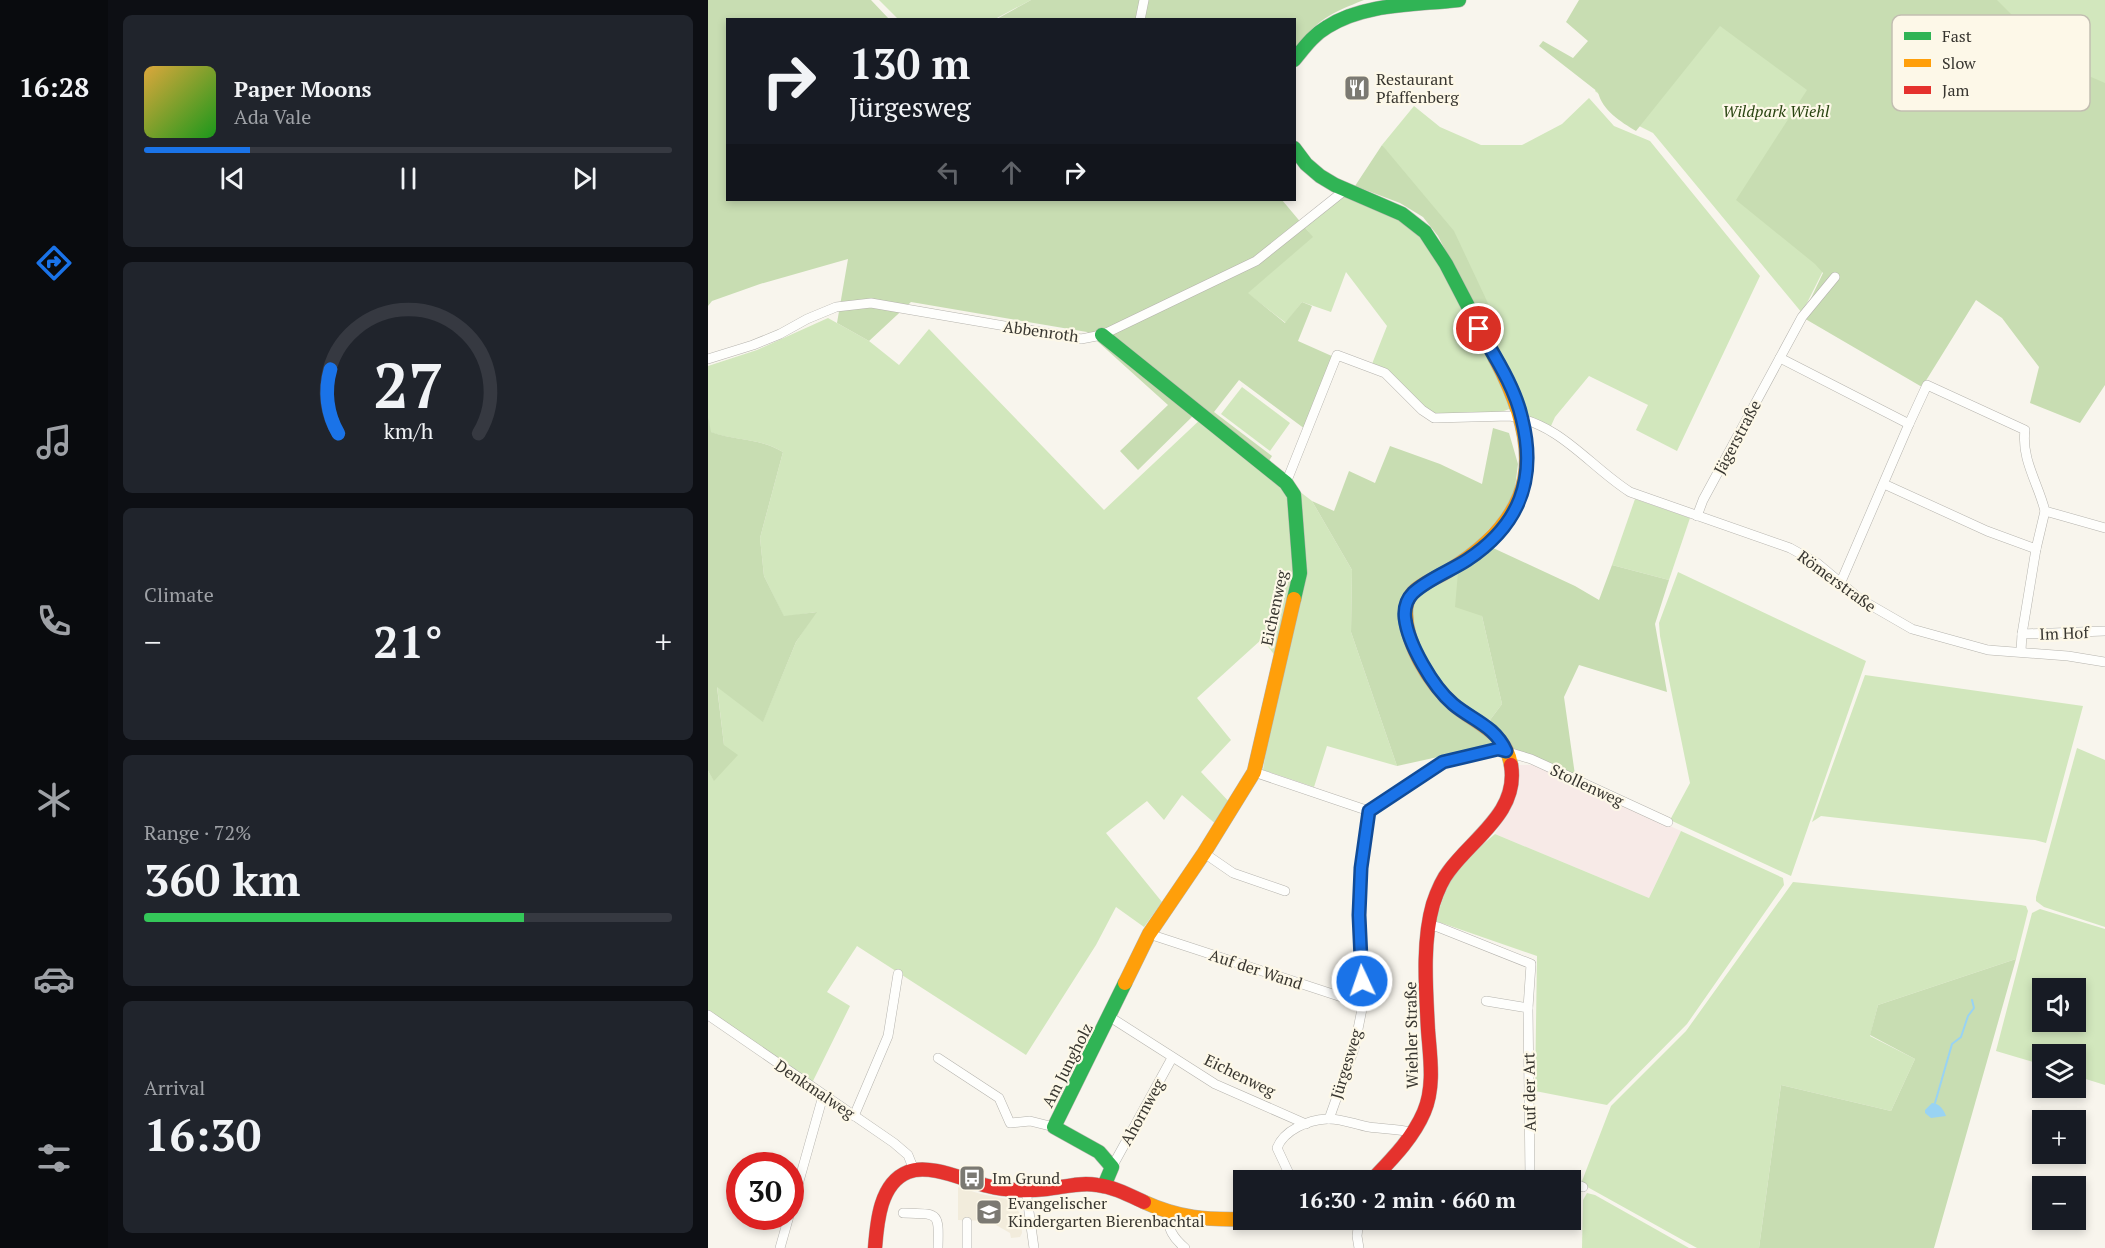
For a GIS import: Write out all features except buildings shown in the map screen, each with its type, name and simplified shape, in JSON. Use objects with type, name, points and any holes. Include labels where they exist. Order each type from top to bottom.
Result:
[{"type":"main road","points":[[1296,57],[1320,26],[1340,13],[1380,3],[1436,4],[1459,0]]},
{"type":"main road","points":[[1296,151],[1318,175],[1345,190],[1402,214],[1417,224],[1429,237],[1515,398],[1522,418],[1529,465],[1526,484],[1515,512],[1484,547],[1412,594],[1406,604],[1405,617],[1408,633],[1438,688],[1453,704],[1488,726],[1502,741],[1506,751]]},
{"type":"main road","points":[[1102,335],[1286,483]]},
{"type":"main road","name":"Eichenweg","points":[[1110,1017],[1149,934],[1204,853],[1254,772],[1300,573],[1294,495],[1286,483]]},
{"type":"main road","name":"Wiehler Straße","points":[[1381,1170],[1412,1132],[1425,1110],[1429,1093],[1427,943],[1428,925],[1437,891],[1449,870],[1487,831],[1504,805],[1512,770],[1506,751]]},
{"type":"main road","name":"Am Jungholz","points":[[1110,1017],[1054,1127],[1099,1152],[1112,1167]]},
{"type":"main road","points":[[1104,1186],[1112,1167]]},
{"type":"main road","points":[[875,1248],[878,1217],[885,1195],[895,1181],[905,1173],[914,1170],[934,1172],[997,1189],[1026,1190],[1091,1184],[1104,1186],[1168,1213],[1184,1217],[1233,1219]]},
{"type":"street","points":[[1140,18],[1144,0]]},
{"type":"street","name":"Abbenroth","points":[[708,358],[753,345],[836,307],[871,303],[1081,339],[1102,335],[1256,261],[1345,190]]},
{"type":"street","name":"Jägerstraße","points":[[1697,516],[1703,500],[1802,317],[1835,277]]},
{"type":"street","name":"Römerstraße","points":[[1286,483],[1337,355],[1385,373],[1422,410],[1434,418],[1494,415],[1522,418],[1548,428],[1565,439],[1612,481],[1630,492],[1790,548],[1817,564],[1875,609],[1912,629],[1988,650],[2021,651],[2105,662]]},
{"type":"street","points":[[1780,358],[1909,424]]},
{"type":"street","points":[[1840,584],[1927,385],[2025,429],[2026,459],[2045,511],[2036,549],[2021,651]]},
{"type":"street","points":[[1884,484],[1987,531],[2036,549]]},
{"type":"street","points":[[2045,511],[2105,528]]},
{"type":"street","name":"Im Hof","points":[[2022,634],[2105,631]]},
{"type":"street","points":[[1254,772],[1369,811],[1443,762],[1498,749],[1506,751]]},
{"type":"street","name":"Stollenweg","points":[[1506,751],[1531,759],[1668,822]]},
{"type":"street","name":"Jürgesweg","points":[[1329,1119],[1353,1049],[1363,1004],[1359,915],[1361,868],[1369,811]]},
{"type":"street","points":[[1204,853],[1233,873],[1285,891]]},
{"type":"street","name":"Auf der Art","points":[[1428,925],[1531,964],[1528,1008],[1530,1170]]},
{"type":"street","name":"Auf der Wand","points":[[1149,934],[1363,1004]]},
{"type":"street","points":[[854,1116],[888,1036],[898,974]]},
{"type":"street","points":[[1486,1001],[1528,1008]]},
{"type":"street","name":"Denkmalweg","points":[[708,1016],[743,1038],[908,1155],[914,1170]]},
{"type":"street","name":"Eichenweg","points":[[1110,1017],[1215,1084],[1306,1124]]},
{"type":"street","name":"Am Jungholz","points":[[938,1058],[999,1098],[1010,1124],[1030,1121],[1054,1127]]},
{"type":"street","name":"Ahornweg","points":[[1112,1167],[1172,1058]]},
{"type":"street","points":[[804,1165],[823,1096]]},
{"type":"street","points":[[1287,1170],[1277,1148],[1285,1134],[1306,1124],[1329,1119],[1412,1132]]},
{"type":"street","points":[[1026,1190],[1034,1248]]},
{"type":"street","points":[[903,1213],[930,1214],[937,1218],[938,1248]]},
{"type":"street","points":[[1168,1213],[1167,1224],[1177,1241],[1185,1248]]},
{"type":"street","points":[[966,1222],[967,1248]]},
{"type":"street","points":[[780,1248],[785,1230]]},
{"type":"street","points":[[1358,1230],[1359,1248]]},
{"type":"shaded area","points":[[1517,765],[1536,765],[1681,831],[1649,898],[1495,834],[1506,814]]},
{"type":"shaded area","name":"Evangelischer Kindergarten Bierenbachtal","points":[[958,1187],[1007,1199],[1013,1203],[1021,1217],[1020,1237],[1011,1238],[1010,1233],[989,1221],[958,1220]]},
{"type":"green space","points":[[708,0],[871,0],[888,18],[726,18],[726,201],[1283,201],[1313,237],[1248,293],[1285,323],[1302,302],[1312,306],[1298,341],[1334,357],[1305,429],[1239,380],[1214,412],[1272,456],[1267,464],[1198,411],[1138,470],[1120,451],[1168,405],[1087,332],[911,302],[869,341],[837,323],[848,259],[760,284],[712,301],[708,306]]},
{"type":"green space","points":[[879,0],[1031,0],[997,18],[897,18]]},
{"type":"green space","points":[[1031,0],[1141,0],[1137,18],[999,18]]},
{"type":"green space","points":[[1147,0],[1364,0],[1325,18],[1296,48],[1296,18],[1142,18]]},
{"type":"green space","points":[[1579,0],[1997,0],[2012,15],[1892,15],[1892,111],[2090,111],[2090,77],[2105,83],[2105,385],[2080,423],[2030,403],[2039,367],[2002,318],[1976,300],[1922,387],[1802,317],[1823,273],[1736,200],[1807,90],[1720,26],[1636,131],[1608,110],[1598,92],[1539,46],[1543,41],[1573,58],[1588,41],[1566,22]]},
{"type":"green space","name":"Wildpark Wiehl","points":[[1642,0],[2105,0],[2105,108],[1824,269],[1802,313],[1653,133],[1635,124],[1595,91]]},
{"type":"green space","points":[[1589,98],[1614,126],[1650,141],[1760,276],[1677,451],[1636,430],[1648,405],[1589,376],[1555,417],[1551,426],[1525,415],[1491,339],[1502,332],[1382,145],[1414,106],[1440,127],[1481,145],[1522,145],[1562,124]]},
{"type":"green space","points":[[1382,145],[1454,231],[1502,333],[1491,339],[1438,236],[1423,217],[1400,203],[1355,186]]},
{"type":"green space","points":[[1344,195],[1397,215],[1418,232],[1435,254],[1513,407],[1496,413],[1434,416],[1372,364],[1387,326],[1346,272],[1331,312],[1302,302],[1286,323],[1247,293],[1312,237],[1305,227]]},
{"type":"green space","points":[[828,318],[869,341],[899,365],[929,329],[1104,510],[1203,417],[1312,501],[1352,570],[1351,632],[1397,766],[1327,746],[1314,787],[1263,770],[1280,662],[1262,639],[1197,698],[1231,740],[1201,772],[1233,806],[1218,826],[1182,795],[1164,820],[1147,801],[1106,833],[1162,902],[1144,927],[1116,907],[1096,945],[1026,1055],[857,946],[827,992],[850,1006],[812,1083],[708,1011],[708,771],[714,780],[724,745],[717,686],[763,721],[796,642],[816,612],[784,617],[764,576],[760,538],[783,452],[766,444],[710,432],[708,366],[757,350]]},
{"type":"green space","points":[[1242,387],[1290,423],[1270,451],[1221,414]]},
{"type":"green space","points":[[708,415],[711,432],[766,444],[783,452],[760,538],[764,576],[784,616],[817,612],[796,642],[763,722],[717,687],[724,745],[738,755],[714,781],[708,771]]},
{"type":"green space","points":[[1493,428],[1509,433],[1518,464],[1513,503],[1478,541],[1575,586],[1599,600],[1612,565],[1669,580],[1655,624],[1667,692],[1579,665],[1564,697],[1575,775],[1510,748],[1490,720],[1502,704],[1482,616],[1455,607],[1458,572],[1401,604],[1418,662],[1497,744],[1397,766],[1351,632],[1352,570],[1312,501],[1334,511],[1349,471],[1375,483],[1390,446],[1440,464],[1482,484]]},
{"type":"green space","points":[[1635,499],[1690,518],[1669,580],[1612,565]]},
{"type":"green space","points":[[1458,572],[1482,616],[1502,704],[1490,720],[1464,707],[1449,694],[1423,653],[1412,622],[1411,609],[1418,594],[1434,583]]},
{"type":"green space","points":[[1678,572],[1866,661],[1791,876],[1670,820],[1690,783],[1659,623]]},
{"type":"green space","points":[[1865,675],[2083,706],[2046,843],[1821,816],[1812,822]]},
{"type":"green space","points":[[2077,748],[2105,760],[2105,927],[2044,907],[2036,901]]},
{"type":"green space","points":[[1681,831],[1783,878],[1784,885],[1687,1024],[1607,1105],[1535,1091],[1537,956],[1436,921],[1451,881],[1465,862],[1495,834],[1649,898]]},
{"type":"green space","points":[[1793,882],[2021,905],[2026,906],[2028,911],[2016,959],[1878,1005],[1870,1036],[1915,1059],[1891,1111],[1781,1085],[1759,1248],[1697,1248],[1582,1184],[1582,1181],[1611,1106],[1686,1031]]},
{"type":"green space","points":[[2040,909],[2105,929],[2105,1085],[2086,1079],[2086,1044],[2032,1044],[2032,1062],[1996,1051],[2032,913]]},
{"type":"green space","points":[[2016,959],[1934,1248],[1759,1248],[1781,1085],[1891,1111],[1915,1059],[1870,1035],[1878,1005]]},
{"type":"green space","points":[[1587,1193],[1595,1195],[1689,1248],[1582,1248],[1583,1200]]},
{"type":"water","points":[[1932,1103],[1941,1107],[1946,1116],[1931,1118],[1925,1113]]},
{"type":"waterway","points":[[1935,1103],[1952,1044],[1961,1037],[1968,1016],[1974,1008],[1972,1000]]},
{"type":"traffic: fast","points":[[1296,58],[1322,30],[1357,13],[1391,6],[1459,0]]},
{"type":"traffic: fast","points":[[1296,151],[1306,164],[1320,176],[1335,185],[1402,214],[1425,232],[1446,264],[1495,358]]},
{"type":"traffic: fast","points":[[1102,335],[1286,483],[1294,495],[1300,573],[1294,599]]},
{"type":"traffic: fast","points":[[1104,1186],[1112,1167],[1099,1152],[1054,1127],[1125,983]]},
{"type":"traffic: slow","points":[[1495,358],[1511,391],[1521,422],[1526,451],[1525,478],[1517,503],[1501,527],[1479,549],[1411,595],[1407,601],[1406,622],[1414,648],[1427,674],[1454,705],[1497,737],[1503,744],[1511,765]]},
{"type":"traffic: slow","points":[[1125,983],[1149,934],[1204,853],[1254,772],[1294,599]]},
{"type":"traffic: slow","points":[[1144,1202],[1169,1212],[1193,1217],[1233,1219]]},
{"type":"traffic: jam","points":[[1381,1170],[1408,1139],[1419,1122],[1430,1092],[1426,950],[1433,904],[1446,875],[1501,810],[1512,782],[1511,765]]},
{"type":"traffic: jam","points":[[875,1248],[879,1215],[886,1194],[899,1177],[917,1170],[937,1171],[1010,1190],[1091,1184],[1115,1189],[1144,1202]]},
{"type":"place","name":"Restaurant Pfaffenberg","points":[[1357,88]]},
{"type":"place","name":"Im Grund","points":[[972,1178]]},
{"type":"place","name":"Evangelischer Kindergarten Bierenbachtal","points":[[989,1212]]},
{"type":"route","points":[[1362,981],[1359,915],[1361,868],[1369,811],[1443,762],[1498,749],[1506,751],[1502,741],[1488,726],[1453,704],[1438,688],[1408,633],[1405,617],[1406,604],[1412,594],[1469,559],[1496,536],[1515,512],[1526,484],[1529,465],[1522,418],[1515,398],[1479,329]]}]
